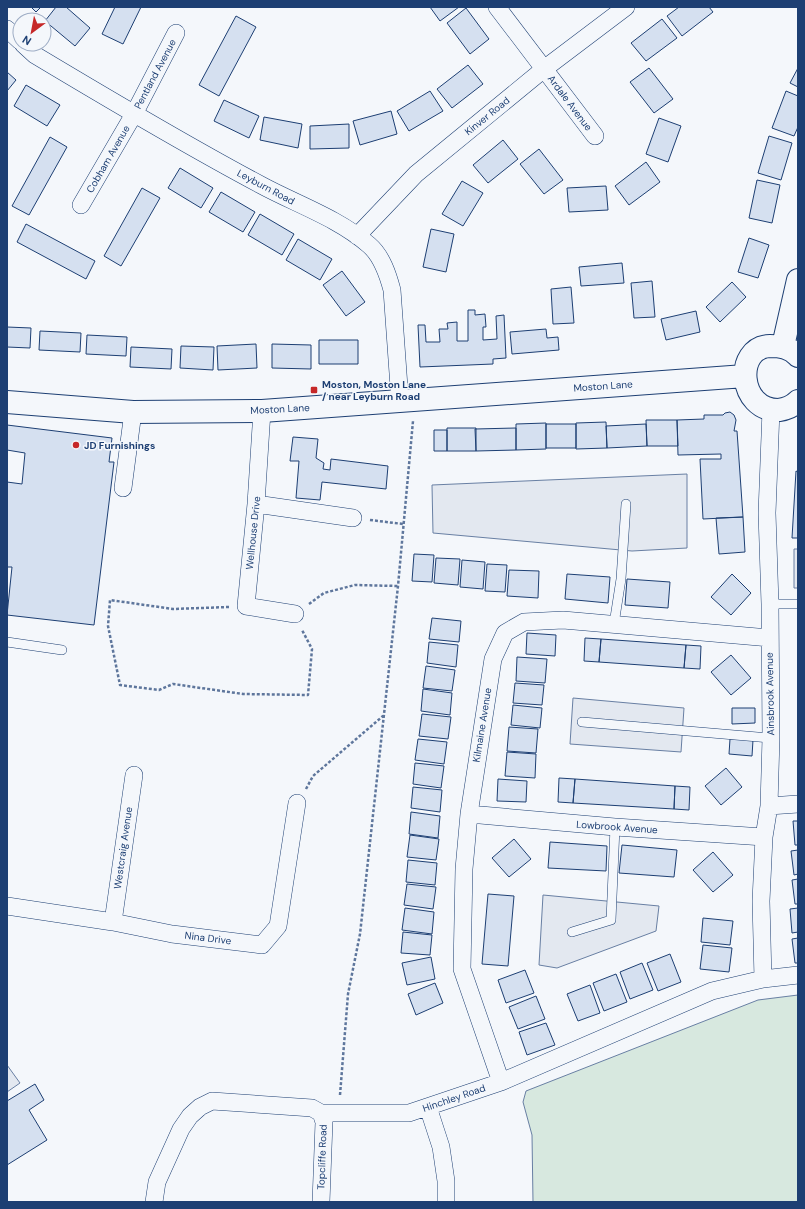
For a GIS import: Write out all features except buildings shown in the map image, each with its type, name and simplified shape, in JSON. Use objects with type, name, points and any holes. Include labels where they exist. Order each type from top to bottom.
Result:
[{"type":"street","name":"Ardale Avenue","points":[[497,7],[595,136]]},
{"type":"street","name":"Kinver Road","points":[[358,236],[416,174],[544,69],[626,7]]},
{"type":"street","name":"Pentland Avenue","points":[[134,114],[176,33]]},
{"type":"street","name":"Leyburn Road","points":[[32,52],[134,114],[261,186],[341,225],[371,246],[387,273],[392,290],[407,401]]},
{"type":"street","name":"Cobham Avenue","points":[[81,205],[134,114]]},
{"type":"street","points":[[798,280],[790,351],[766,346],[757,350],[747,364],[745,376],[747,389],[752,398],[759,405],[771,410],[784,410],[798,401]]},
{"type":"street","name":"Moston Lane","points":[[7,402],[133,412],[262,411],[745,376]]},
{"type":"street","name":"Ainsbrook Avenue","points":[[763,979],[761,901],[764,837],[769,806],[771,738],[770,604],[767,513],[771,410]]},
{"type":"street","name":"Wellhouse Drive","points":[[246,606],[256,504],[262,411]]},
{"type":"street","points":[[122,488],[133,412]]},
{"type":"street","points":[[256,504],[353,518]]},
{"type":"street","points":[[246,606],[295,614]]},
{"type":"street","name":"Kilmaine Avenue","points":[[500,1082],[462,969],[464,869],[470,814],[493,659],[505,633],[524,622],[563,620],[770,638]]},
{"type":"street","name":"Westcraig Avenue","points":[[113,922],[134,775]]},
{"type":"street","name":"Nina Drive","points":[[7,906],[113,922],[172,934],[262,945],[278,926],[297,803]]},
{"type":"street","points":[[769,806],[798,804]]},
{"type":"street","name":"Lowbrook Avenue","points":[[470,814],[615,827],[764,837]]},
{"type":"street","name":"Hinchley Road","points":[[154,1202],[157,1182],[181,1129],[190,1116],[212,1101],[312,1108],[321,1113],[409,1113],[500,1082],[712,991],[763,979],[798,975]]},
{"type":"street","points":[[428,1107],[441,1147],[446,1181],[446,1202]]},
{"type":"street","name":"Topcliffe Road","points":[[321,1113],[324,1122],[321,1202]]},
{"type":"lane","points":[[614,624],[621,579],[626,504]]},
{"type":"lane","points":[[770,604],[798,604]]},
{"type":"lane","points":[[7,642],[62,650]]},
{"type":"lane","points":[[582,722],[771,738]]},
{"type":"lane","points":[[572,932],[611,920],[615,827]]},
{"type":"path","points":[[338,1113],[348,994],[360,934],[398,586],[406,483],[412,442],[407,401]]},
{"type":"path","points":[[353,518],[403,524]]},
{"type":"path","points":[[246,606],[173,609],[110,600],[108,626],[120,685],[159,690],[172,684],[243,694],[308,695],[312,649],[295,614],[324,593],[355,585],[398,586]]},
{"type":"path","points":[[297,803],[313,776],[384,715]]},
{"type":"shaded area","points":[[687,474],[687,548],[632,551],[433,533],[432,485]]},
{"type":"shaded area","points":[[794,549],[798,549],[798,588],[794,588]]},
{"type":"shaded area","points":[[573,698],[684,708],[681,752],[570,744]]},
{"type":"shaded area","points":[[543,895],[659,906],[656,931],[557,968],[539,965]]},
{"type":"shaded area","points":[[798,995],[798,1202],[533,1202],[532,1135],[523,1102],[526,1091],[758,1000]]},
{"type":"shaded area","points":[[7,1065],[20,1083],[7,1092]]},
{"type":"place","name":"Moston, Moston Lane / near Leyburn Road","points":[[314,390]]},
{"type":"place","name":"JD Furnishings","points":[[76,445]]}]
